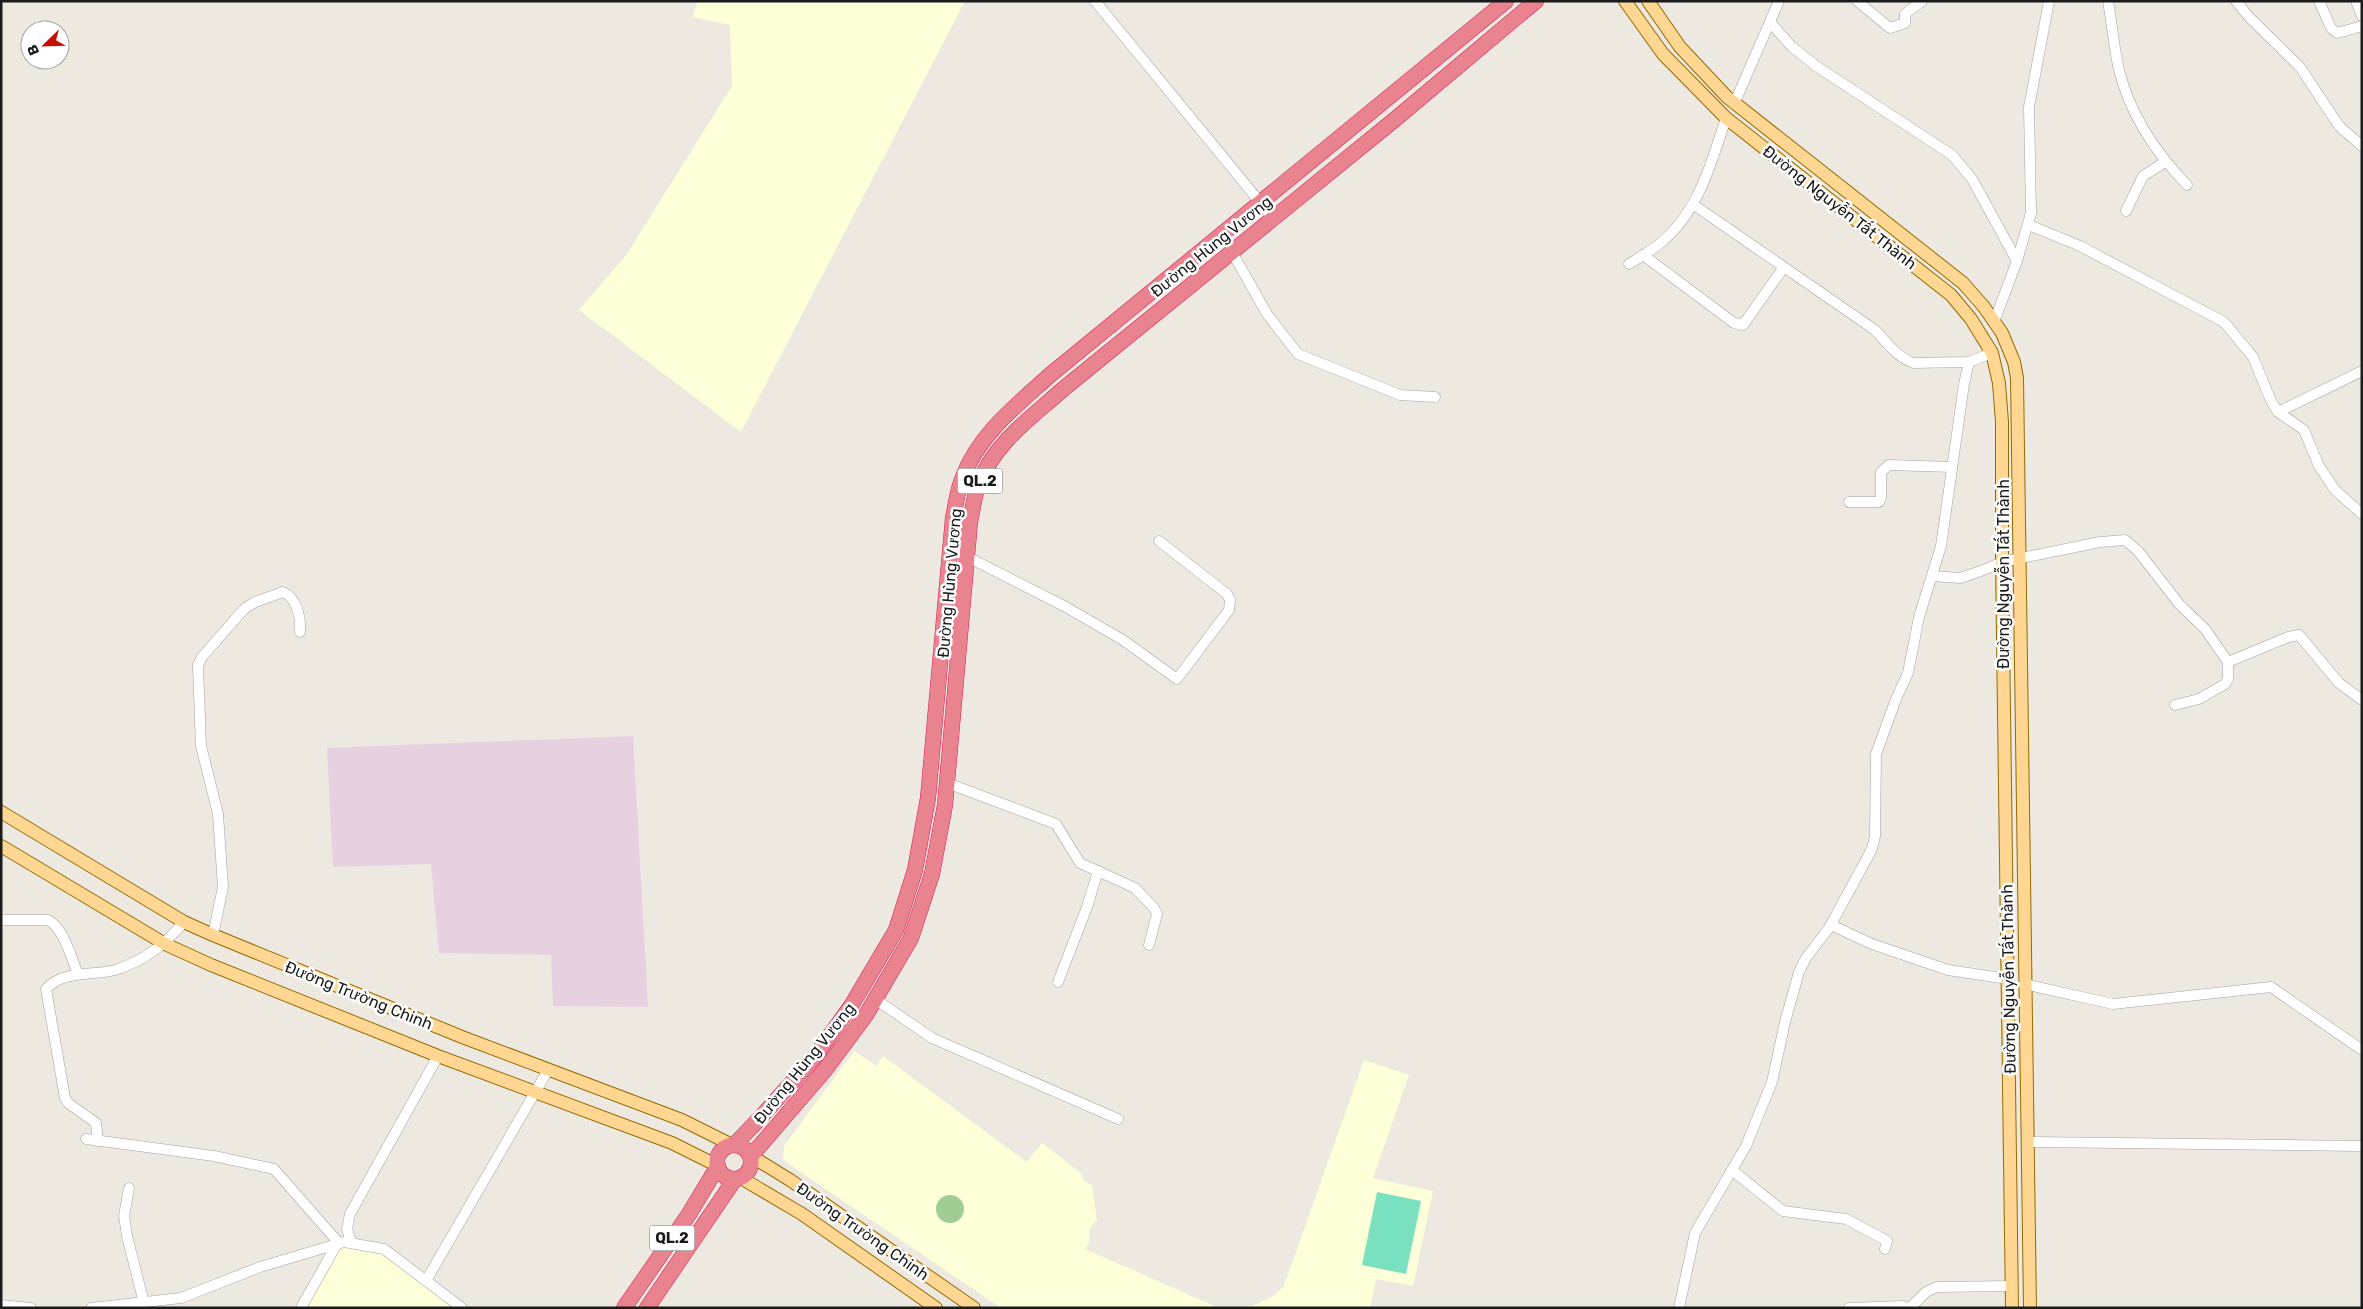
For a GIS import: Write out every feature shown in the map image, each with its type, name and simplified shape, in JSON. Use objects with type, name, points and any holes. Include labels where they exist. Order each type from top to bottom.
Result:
[{"type":"highway","name":"Đường Hùng Vương","points":[[733,1145],[813,1059],[851,1006],[896,930],[915,870],[928,798],[953,518],[962,477],[972,457],[998,423],[1050,375],[1506,1]]},
{"type":"highway","name":"Đường Hùng Vương","points":[[750,1156],[825,1070],[875,999],[912,938],[932,874],[947,783],[970,522],[979,482],[997,451],[1010,436],[1062,390],[1536,1]]},
{"type":"highway","points":[[733,1145],[744,1148],[750,1156]]},
{"type":"highway","name":"QL.2","points":[[624,1308],[718,1166],[720,1152],[733,1145]]},
{"type":"highway","name":"QL.2","points":[[647,1308],[738,1178],[750,1169],[750,1156]]},
{"type":"highway","points":[[718,1166],[724,1175],[738,1178]]},
{"type":"main road","name":"Đường Nguyễn Tất Thành","points":[[1625,1],[1663,54],[1703,96],[1726,118],[1942,286],[1971,319],[1992,353],[1999,383],[2002,422],[2002,562],[2012,1308]]},
{"type":"main road","name":"Đường Nguyễn Tất Thành","points":[[1648,1],[1680,47],[1714,85],[1730,100],[1953,273],[1973,293],[2008,345],[2017,378],[2019,417],[2018,559],[2030,1308]]},
{"type":"main road","points":[[1811,184],[1821,171]]},
{"type":"main road","name":"Đường Trường Chinh","points":[[1,812],[184,922],[462,1037],[682,1120],[733,1145]]},
{"type":"main road","name":"Đường Trường Chinh","points":[[1,846],[165,944],[212,965],[438,1056],[672,1144],[718,1166]]},
{"type":"main road","name":"Đường Trường Chinh","points":[[750,1156],[790,1180],[974,1308]]},
{"type":"main road","name":"Đường Trường Chinh","points":[[738,1178],[802,1214],[936,1308]]},
{"type":"street","points":[[1095,1],[1273,218]]},
{"type":"street","points":[[1730,100],[1779,1]]},
{"type":"street","points":[[1857,1],[1890,28],[1905,23],[1906,14],[1922,1]]},
{"type":"street","points":[[1994,322],[2018,261],[2029,225],[2032,202],[2029,107],[2049,1]]},
{"type":"street","points":[[2108,1],[2119,70],[2132,108],[2164,162],[2187,185]]},
{"type":"street","points":[[2236,1],[2248,16],[2300,67],[2339,126],[2362,146]]},
{"type":"street","points":[[2319,1],[2331,28],[2338,33],[2362,26]]},
{"type":"street","points":[[2356,1],[2362,16]]},
{"type":"street","points":[[1770,22],[1792,47],[1822,70],[1952,155],[1972,179],[2018,261]]},
{"type":"street","points":[[1629,264],[1659,244],[1694,205],[1726,118]]},
{"type":"street","points":[[2126,211],[2143,176],[2164,162]]},
{"type":"street","points":[[1694,205],[1876,330],[1903,358],[1913,363],[1969,362],[1992,353]]},
{"type":"street","points":[[2029,225],[2080,246],[2224,322],[2253,357],[2271,401],[2278,412],[2304,430],[2319,466],[2335,490],[2362,514]]},
{"type":"street","points":[[1232,252],[1267,314],[1298,354],[1400,395],[1435,397]]},
{"type":"street","points":[[1644,255],[1734,323],[1743,325],[1784,267]]},
{"type":"street","points":[[1679,1308],[1695,1234],[1746,1146],[1772,1082],[1785,1022],[1799,972],[1806,958],[1831,925],[1872,848],[1875,831],[1876,754],[1908,673],[1919,617],[1932,576],[1946,516],[1964,384],[1969,362]]},
{"type":"street","points":[[2278,412],[2362,371]]},
{"type":"street","points":[[1849,502],[1879,502],[1881,498],[1881,472],[1889,465],[1952,467]]},
{"type":"street","points":[[1932,576],[1948,579],[1960,578],[1981,572],[2002,562],[2100,542],[2125,540],[2143,557],[2180,605],[2205,629],[2228,662],[2228,679],[2225,684],[2200,699],[2175,705]]},
{"type":"street","points":[[950,548],[1064,606],[1123,640],[1177,679],[1228,610],[1230,600],[1227,594],[1159,541]]},
{"type":"street","points":[[214,935],[223,887],[218,814],[202,746],[198,665],[202,657],[244,609],[255,602],[283,592],[292,600],[299,614],[300,632]]},
{"type":"street","points":[[2228,662],[2288,637],[2300,635],[2339,683],[2362,700]]},
{"type":"street","points":[[947,783],[1054,823],[1080,863],[1135,888],[1154,908],[1157,914],[1149,945]]},
{"type":"street","points":[[1058,982],[1087,907],[1098,871]]},
{"type":"street","points":[[1,920],[48,920],[53,922],[78,974]]},
{"type":"street","points":[[98,1141],[96,1123],[68,1103],[65,1098],[46,989],[51,984],[78,974],[93,975],[116,969],[156,951],[165,944],[184,922]]},
{"type":"street","points":[[1831,925],[1872,944],[1948,970],[2008,979]]},
{"type":"street","points":[[2024,984],[2113,1004],[2271,987],[2362,1050]]},
{"type":"street","points":[[875,999],[932,1038],[1118,1119]]},
{"type":"street","points":[[351,1242],[347,1229],[350,1214],[438,1056]]},
{"type":"street","points":[[427,1279],[548,1070]]},
{"type":"street","points":[[86,1139],[214,1156],[274,1170],[338,1242]]},
{"type":"street","points":[[2027,1142],[2362,1146]]},
{"type":"street","points":[[1733,1171],[1783,1211],[1846,1219],[1886,1241],[1885,1250]]},
{"type":"street","points":[[129,1188],[124,1216],[127,1236],[144,1303]]},
{"type":"street","points":[[301,1308],[338,1242]]},
{"type":"street","points":[[91,1308],[182,1298],[260,1267],[338,1242],[351,1242],[384,1249],[427,1279],[462,1308]]},
{"type":"street","points":[[1849,1308],[1903,1306],[1909,1308],[1926,1292],[1937,1287],[2012,1286]]},
{"type":"street","points":[[1,1305],[31,1308]]},
{"type":"shaded area","points":[[698,1],[965,1],[741,432],[579,310],[627,254],[732,86],[730,25],[692,17]]},
{"type":"shaded area","points":[[633,736],[648,1007],[553,1006],[551,955],[439,953],[431,864],[333,867],[327,748]]},
{"type":"shaded area","points":[[854,1051],[876,1066],[883,1056],[1027,1162],[1042,1143],[1082,1174],[1083,1181],[1092,1185],[1097,1220],[1089,1229],[1090,1241],[1085,1249],[1219,1308],[1001,1308],[796,1169],[783,1159],[784,1146]]},
{"type":"shaded area","points":[[1364,1060],[1409,1075],[1373,1178],[1433,1191],[1413,1286],[1376,1279],[1370,1308],[1248,1308],[1275,1295],[1284,1286]]},
{"type":"shaded area","points":[[342,1245],[383,1252],[456,1308],[307,1308]]},
{"type":"green space","points":[[1377,1192],[1421,1201],[1406,1274],[1362,1265]]},
{"type":"green space","points":[[950,1195],[960,1199],[964,1209],[960,1219],[950,1223],[940,1219],[936,1209],[940,1199]]}]
